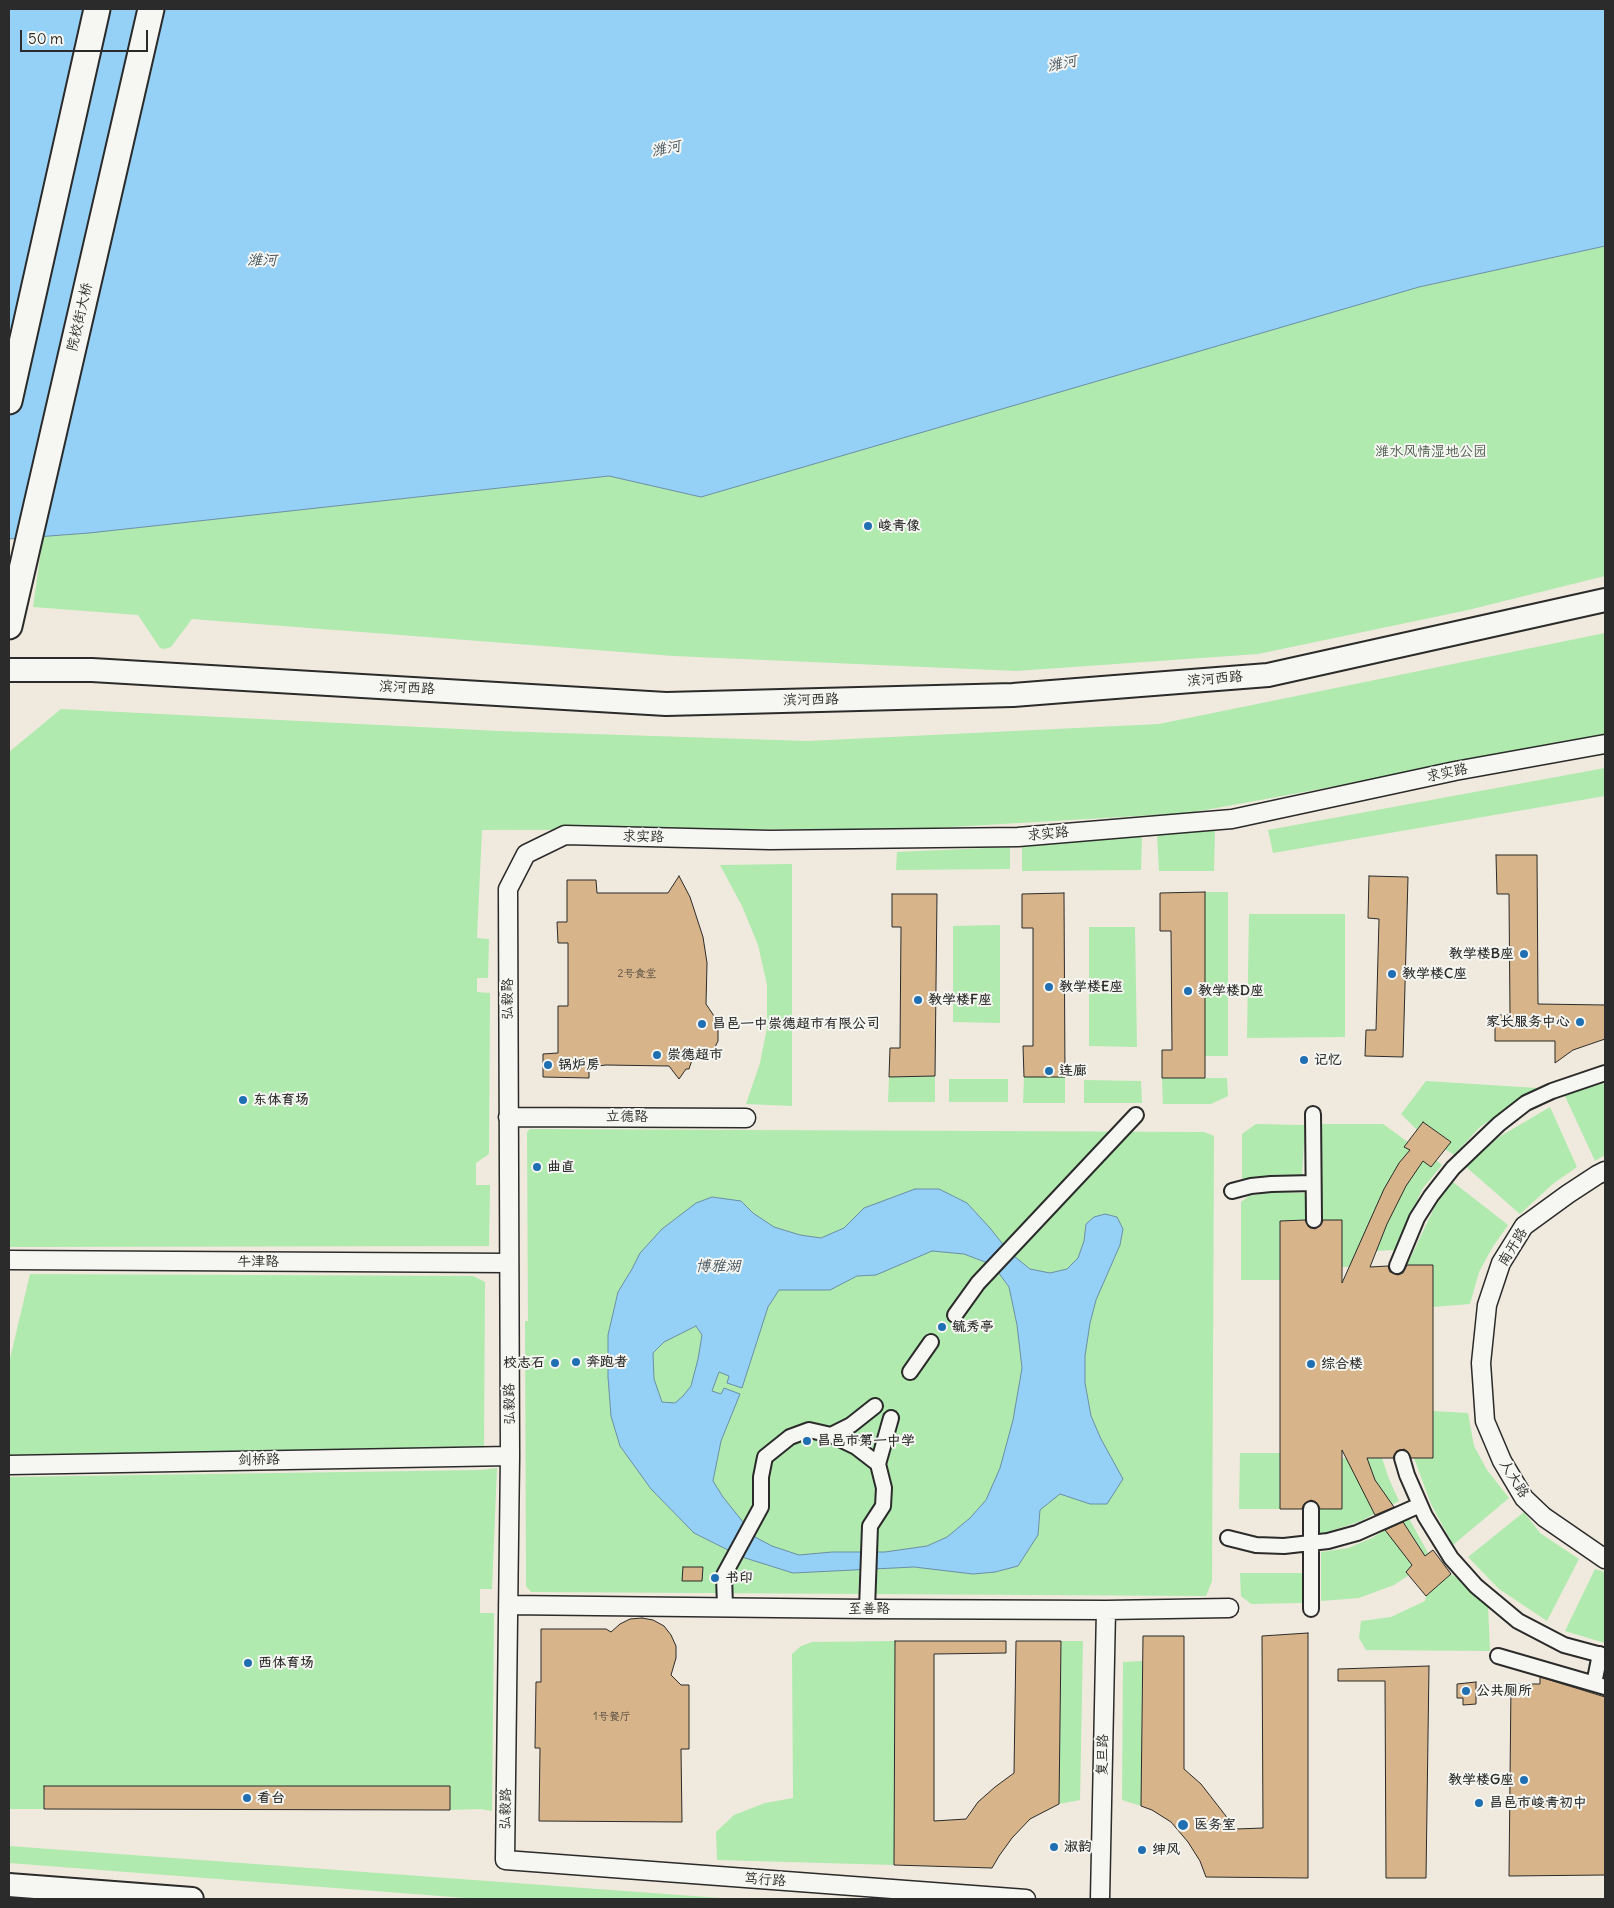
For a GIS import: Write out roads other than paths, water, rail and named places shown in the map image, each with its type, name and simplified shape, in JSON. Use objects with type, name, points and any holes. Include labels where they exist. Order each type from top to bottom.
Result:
[{"type":"main road","points":[[9,401],[97,9]]},
{"type":"main road","name":"院校街大桥","points":[[9,625],[151,9]]},
{"type":"street","name":"滨河西路","points":[[9,670],[92,670],[666,704],[1013,695],[1268,675],[1605,600]]},
{"type":"street","name":"求实路","points":[[508,889],[526,854],[565,835],[770,840],[1018,837],[1232,819],[1455,771],[1605,744]]},
{"type":"street","name":"弘毅路","points":[[505,1860],[510,1456],[508,889]]},
{"type":"street","points":[[1397,1266],[1417,1218],[1431,1196],[1453,1168],[1493,1130],[1526,1103],[1552,1091],[1605,1072]]},
{"type":"street","points":[[1313,1114],[1314,1220]]},
{"type":"street","points":[[955,1315],[978,1283],[1136,1115]]},
{"type":"street","name":"立德路","points":[[508,1116],[746,1118]]},
{"type":"street","name":"南开路","points":[[1481,1363],[1487,1304],[1501,1263],[1524,1226],[1568,1194],[1605,1171]]},
{"type":"street","points":[[1232,1191],[1251,1186],[1271,1184],[1314,1183]]},
{"type":"street","name":"牛津路","points":[[9,1260],[508,1263]]},
{"type":"street","points":[[910,1372],[931,1342]]},
{"type":"street","name":"人大路","points":[[1481,1363],[1485,1421],[1502,1461],[1524,1498],[1544,1517],[1605,1559]]},
{"type":"street","points":[[831,1435],[851,1425],[875,1406]]},
{"type":"street","points":[[868,1609],[870,1526],[883,1506],[884,1488],[878,1464],[891,1418]]},
{"type":"street","points":[[725,1607],[724,1575],[760,1507],[761,1476],[765,1457],[790,1437],[809,1430],[831,1435],[856,1447],[878,1464]]},
{"type":"street","name":"剑桥路","points":[[9,1464],[510,1456]]},
{"type":"street","points":[[1402,1458],[1407,1475],[1420,1504],[1451,1558],[1476,1586],[1518,1621],[1564,1645],[1603,1655],[1599,1686],[1498,1656]]},
{"type":"street","points":[[1228,1538],[1256,1545],[1284,1546],[1328,1541],[1357,1533],[1420,1504]]},
{"type":"street","points":[[1311,1509],[1311,1609]]},
{"type":"street","name":"至善路","points":[[508,1605],[1106,1610],[1229,1608]]},
{"type":"street","name":"复旦路","points":[[1100,1899],[1106,1610]]},
{"type":"street","name":"笃行路","points":[[505,1860],[1026,1899]]},
{"type":"street","points":[[9,1885],[192,1899]]},
{"type":"water","name":"潍河","points":[[9,9],[1605,9],[1605,246],[1419,287],[701,497],[609,476],[89,533],[9,539]]},
{"type":"water","name":"博雅湖","points":[[915,1189],[939,1189],[967,1203],[1009,1252],[1030,1269],[1050,1273],[1067,1269],[1078,1258],[1084,1241],[1086,1224],[1094,1217],[1105,1214],[1117,1217],[1123,1229],[1120,1245],[1096,1300],[1090,1323],[1085,1356],[1085,1383],[1091,1416],[1101,1439],[1123,1479],[1107,1504],[1090,1504],[1060,1494],[1040,1510],[1038,1535],[1018,1566],[995,1572],[973,1574],[914,1567],[793,1573],[742,1557],[694,1533],[651,1489],[620,1446],[611,1416],[608,1377],[608,1335],[618,1292],[640,1253],[662,1229],[696,1203],[712,1197],[741,1201],[753,1213],[774,1227],[800,1235],[821,1238],[844,1228],[864,1208]],"holes":[[[932,1251],[964,1254],[993,1265],[1009,1287],[1017,1325],[1022,1368],[1013,1420],[1000,1468],[986,1500],[970,1518],[947,1537],[927,1546],[885,1552],[832,1552],[799,1555],[772,1546],[755,1537],[723,1497],[713,1481],[721,1441],[740,1394],[724,1388],[721,1394],[712,1391],[719,1372],[729,1376],[727,1383],[742,1388],[768,1307],[779,1290],[830,1290],[857,1276],[876,1275]],[[696,1326],[702,1335],[691,1386],[675,1403],[662,1402],[654,1379],[653,1353],[664,1342]]]},
{"type":"place","name":"峻青像","points":[[868,526]]},
{"type":"place","name":"教学楼B座","points":[[1524,954]]},
{"type":"place","name":"教学楼C座","points":[[1392,974]]},
{"type":"place","name":"教学楼E座","points":[[1049,987]]},
{"type":"place","name":"教学楼D座","points":[[1188,991]]},
{"type":"place","name":"教学楼F座","points":[[918,1000]]},
{"type":"place","name":"家长服务中心","points":[[1580,1022]]},
{"type":"place","name":"昌邑一中崇德超市有限公司","points":[[702,1024]]},
{"type":"place","name":"崇德超市","points":[[657,1055]]},
{"type":"place","name":"记忆","points":[[1304,1060]]},
{"type":"place","name":"锅炉房","points":[[548,1065]]},
{"type":"place","name":"连廊","points":[[1049,1071]]},
{"type":"place","name":"东体育场","points":[[243,1100]]},
{"type":"place","name":"曲直","points":[[537,1167]]},
{"type":"place","name":"毓秀亭","points":[[942,1327]]},
{"type":"place","name":"奔跑者","points":[[576,1362]]},
{"type":"place","name":"校志石","points":[[555,1363]]},
{"type":"place","name":"综合楼","points":[[1311,1364]]},
{"type":"place","name":"昌邑市第一中学","points":[[807,1441]]},
{"type":"place","name":"书印","points":[[715,1578]]},
{"type":"place","name":"西体育场","points":[[248,1663]]},
{"type":"place","name":"公共厕所","points":[[1466,1691]]},
{"type":"place","name":"教学楼G座","points":[[1524,1780]]},
{"type":"place","name":"看台","points":[[247,1798]]},
{"type":"place","name":"昌邑市峻青初中","points":[[1479,1803]]},
{"type":"place","name":"医务室","points":[[1183,1825]]},
{"type":"place","name":"淑韵","points":[[1054,1847]]},
{"type":"place","name":"绅风","points":[[1142,1850]]},
{"type":"park label","name":"潍水风情湿地公园","points":[[1431,452]]}]
